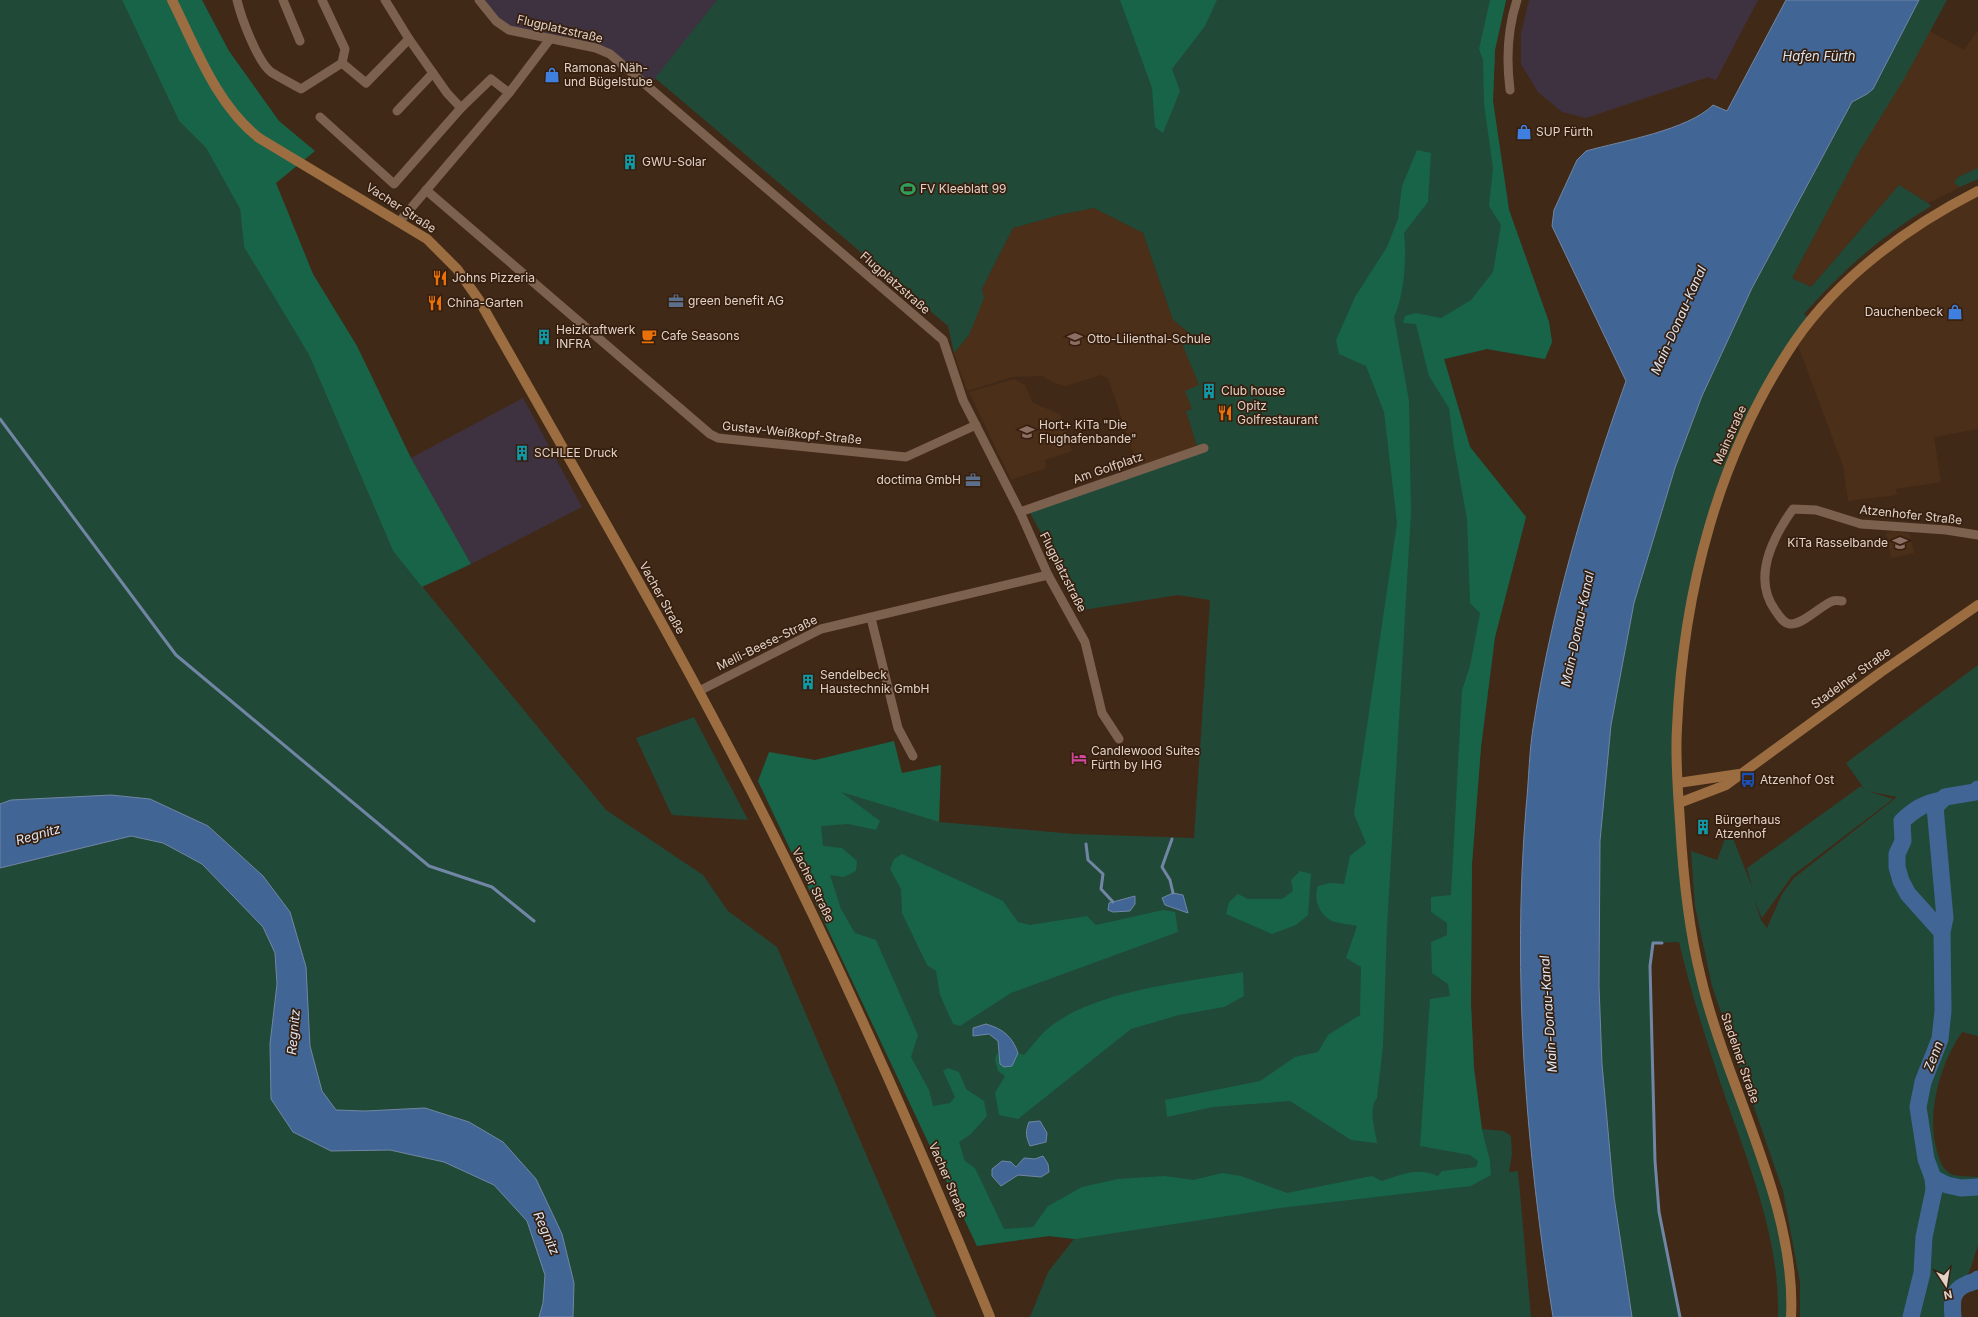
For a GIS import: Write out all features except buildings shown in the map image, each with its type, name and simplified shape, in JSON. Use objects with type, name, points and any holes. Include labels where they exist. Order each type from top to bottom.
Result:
[{"type":"street","name":"Vacher Straße","points":[[172,0],[218,92],[243,126],[259,138],[400,221],[427,239],[457,269],[479,300],[699,691],[802,892],[880,1058],[990,1317]]},
{"type":"street","points":[[237,0],[240,17],[256,50],[270,71],[301,89],[342,63],[344,49],[322,0]]},
{"type":"street","points":[[283,0],[300,41]]},
{"type":"street","points":[[385,0],[409,39],[433,73],[461,108]]},
{"type":"street","name":"Flugplatzstraße","points":[[479,0],[496,21],[509,30],[596,48],[610,54],[943,340],[963,400],[1020,512],[1048,576],[1086,642],[1102,714],[1119,739]]},
{"type":"street","points":[[1510,90],[1507,62],[1511,18],[1517,0]]},
{"type":"street","points":[[342,63],[366,84],[409,39]]},
{"type":"street","points":[[400,221],[509,93],[550,39]]},
{"type":"street","points":[[397,111],[433,73]]},
{"type":"street","points":[[320,117],[394,184],[461,108],[491,79],[509,93]]},
{"type":"street","name":"Gustav-Weißkopf-Straße","points":[[426,190],[600,341],[710,434],[718,438],[906,457],[976,425]]},
{"type":"street","name":"Mainstraße","points":[[1678,783],[1677,730],[1682,660],[1699,563],[1720,492],[1754,412],[1796,340],[1845,284],[1878,254],[1913,228],[1978,190]]},
{"type":"street","name":"Am Golfplatz","points":[[1020,512],[1204,448]]},
{"type":"street","name":"Atzenhofer Straße","points":[[1842,601],[1834,601],[1797,623],[1790,624],[1782,620],[1772,606],[1767,594],[1764,577],[1771,550],[1780,527],[1793,509],[1816,510],[1861,524],[1946,530],[1978,535]]},
{"type":"street","name":"Melli-Beese-Straße","points":[[699,691],[821,629],[1048,576]]},
{"type":"street","name":"Stadelner Straße","points":[[1679,803],[1726,785],[1740,773],[1978,605]]},
{"type":"street","points":[[871,618],[898,728],[913,756]]},
{"type":"street","name":"Stadelner Straße","points":[[1740,773],[1678,783],[1689,926],[1701,981],[1715,1028],[1759,1153],[1779,1218],[1789,1274],[1791,1317]]},
{"type":"shaded area","points":[[479,0],[717,0],[649,87],[610,54],[509,30]]},
{"type":"shaded area","points":[[1529,0],[1758,0],[1716,80],[1708,77],[1586,118],[1562,112],[1538,92],[1521,64],[1521,34]]},
{"type":"shaded area","points":[[1978,30],[1978,168],[1958,177],[1955,183],[1960,187],[1928,203],[1899,185],[1811,287],[1792,278],[1858,154],[1930,31],[1964,50]]},
{"type":"shaded area","points":[[1978,191],[1978,429],[1934,437],[1941,482],[1896,489],[1897,495],[1848,501],[1843,466],[1796,340],[1878,254]]},
{"type":"shaded area","name":"Otto-Lilienthal-Schule","points":[[1094,208],[1143,233],[1173,320],[1187,331],[1190,338],[1182,341],[1199,385],[1192,409],[1186,411],[1198,450],[1139,470],[1108,378],[1101,375],[1066,386],[1054,383],[1043,376],[1012,377],[967,391],[954,353],[969,335],[982,289],[1013,228],[1059,215]]},
{"type":"shaded area","name":"Hort+ KiTa \"Die Flughafenbande\"","points":[[1014,379],[1025,385],[1033,403],[1060,414],[1072,451],[1045,460],[1046,468],[1011,480],[969,392]]},
{"type":"shaded area","points":[[523,398],[582,507],[471,564],[411,458]]},
{"type":"shaded area","name":"KiTa Rasselbande","points":[[1893,531],[1910,534],[1914,553],[1891,558],[1886,533]]},
{"type":"green space","points":[[0,0],[122,0],[179,121],[206,148],[240,209],[244,247],[309,355],[393,551],[606,810],[703,875],[728,911],[777,947],[936,1317],[0,1317]]},
{"type":"green space","points":[[122,0],[202,0],[229,51],[279,121],[315,151],[276,183],[313,274],[357,346],[411,458],[471,564],[422,587],[393,551],[309,355],[244,247],[240,209],[206,148],[179,121]]},
{"type":"green space","points":[[717,0],[1506,0],[1495,50],[1493,101],[1509,210],[1549,322],[1552,342],[1545,359],[1487,349],[1444,359],[1470,447],[1526,517],[1495,637],[1481,747],[1472,864],[1471,1004],[1474,1068],[1482,1129],[1504,1131],[1511,1136],[1512,1155],[1509,1172],[1518,1171],[1531,1317],[1030,1317],[1048,1272],[1074,1239],[1049,1236],[977,1246],[758,781],[839,791],[939,822],[1074,834],[1194,838],[1210,600],[1178,595],[1083,610],[1028,509],[1198,450],[1186,411],[1192,409],[1185,391],[1199,385],[1181,341],[1189,337],[1187,331],[1173,320],[1143,233],[1094,208],[1059,215],[1013,228],[982,289],[984,298],[969,335],[954,353],[948,326],[655,78]]},
{"type":"green space","points":[[1120,0],[1217,0],[1205,26],[1172,69],[1180,91],[1163,133],[1155,127],[1152,88]]},
{"type":"green space","points":[[1490,0],[1506,0],[1495,50],[1493,101],[1509,210],[1549,322],[1552,342],[1545,359],[1487,349],[1444,359],[1470,447],[1526,517],[1495,637],[1481,747],[1472,864],[1471,1004],[1474,1068],[1482,1130],[1490,1161],[1491,1175],[1471,1186],[1280,1208],[1075,1239],[1049,1236],[977,1246],[758,781],[769,752],[815,760],[894,741],[902,773],[941,765],[939,822],[841,792],[880,821],[876,830],[848,824],[821,826],[823,846],[842,848],[857,861],[856,871],[844,877],[830,875],[841,909],[855,933],[876,940],[918,1035],[911,1057],[929,1090],[933,1106],[950,1103],[955,1097],[943,1071],[948,1068],[959,1072],[966,1089],[984,1101],[987,1116],[971,1134],[959,1142],[965,1161],[975,1168],[1004,1229],[1033,1227],[1048,1206],[1082,1187],[1118,1179],[1165,1176],[1193,1180],[1222,1173],[1241,1176],[1287,1193],[1372,1176],[1382,1181],[1410,1172],[1430,1173],[1438,1176],[1442,1171],[1476,1167],[1478,1161],[1470,1155],[1420,1146],[1430,999],[1450,996],[1448,984],[1432,973],[1431,942],[1447,935],[1447,923],[1431,912],[1431,897],[1451,895],[1462,690],[1470,666],[1480,613],[1470,603],[1467,519],[1454,447],[1449,408],[1429,376],[1416,324],[1403,323],[1405,316],[1416,313],[1441,318],[1471,300],[1493,272],[1501,225],[1489,206],[1493,168],[1484,104],[1483,60],[1479,49]]},
{"type":"green space","points":[[1919,0],[1947,0],[1904,79],[1858,154],[1792,278],[1811,287],[1899,185],[1931,206],[1895,230],[1863,255],[1833,283],[1804,314],[1812,321],[1754,412],[1699,563],[1677,730],[1681,840],[1701,981],[1779,1218],[1791,1317],[1778,1317],[1774,1262],[1763,1208],[1707,1043],[1689,983],[1679,942],[1653,943],[1650,966],[1655,1161],[1659,1212],[1680,1317],[1632,1317],[1614,1197],[1602,1064],[1599,986],[1600,841],[1611,725],[1634,603],[1675,468],[1702,396],[1752,288],[1852,102],[1867,94],[1876,81]]},
{"type":"green space","points":[[1417,150],[1431,153],[1428,202],[1404,233],[1404,276],[1400,298],[1394,317],[1409,401],[1411,512],[1387,927],[1383,1046],[1377,1098],[1373,1108],[1377,1143],[1351,1140],[1290,1101],[1213,1107],[1167,1117],[1165,1100],[1260,1081],[1295,1057],[1318,1052],[1328,1035],[1360,1015],[1361,967],[1346,958],[1357,926],[1335,922],[1327,918],[1318,906],[1316,896],[1318,886],[1330,883],[1344,884],[1350,856],[1366,843],[1354,814],[1397,523],[1384,412],[1366,366],[1339,354],[1336,340],[1355,297],[1387,247],[1398,219],[1402,186]]},
{"type":"green space","points":[[1978,168],[1978,179],[1960,187],[1954,183],[1958,177]]},
{"type":"green space","points":[[1978,665],[1978,1036],[1962,1032],[1954,1045],[1947,1059],[1937,1089],[1933,1121],[1937,1151],[1943,1167],[1954,1175],[1978,1177],[1978,1245],[1970,1270],[1948,1317],[1800,1317],[1800,1282],[1783,1191],[1712,986],[1695,906],[1691,851],[1717,860],[1729,828],[1752,887],[1747,868],[1861,786],[1865,790],[1846,763]],"holes":[[[1867,791],[1897,797],[1794,878],[1782,894],[1767,928],[1761,920],[1754,899],[1762,918],[1792,876],[1893,799]]]},
{"type":"green space","points":[[694,717],[748,820],[672,815],[636,738]]},
{"type":"green space","points":[[902,854],[1003,901],[1018,922],[1030,925],[1087,916],[1096,925],[1163,910],[1175,912],[1178,932],[1011,993],[960,1026],[953,1024],[940,995],[936,971],[927,965],[902,913],[901,889],[890,869],[894,859]]},
{"type":"green space","points":[[1300,871],[1311,874],[1308,915],[1296,925],[1272,934],[1226,914],[1229,902],[1238,894],[1248,899],[1282,899],[1293,891],[1291,880]]},
{"type":"green space","points":[[1243,972],[1244,996],[1224,1007],[1179,1015],[1131,1029],[1018,1119],[999,1115],[995,1093],[1005,1076],[998,1071],[995,1060],[997,1053],[1012,1066],[1018,1053],[1024,1055],[1044,1032],[1063,1018],[1085,1007],[1138,990]]},
{"type":"water","points":[[1786,0],[1919,0],[1873,89],[1852,102],[1752,288],[1702,396],[1675,468],[1634,603],[1611,725],[1600,841],[1599,986],[1602,1064],[1614,1197],[1632,1317],[1553,1317],[1535,1190],[1524,1063],[1521,999],[1522,872],[1530,754],[1532,733],[1542,678],[1572,549],[1597,465],[1626,381],[1552,226],[1554,210],[1577,160],[1586,151],[1654,134],[1671,128],[1702,114],[1713,105],[1727,111]]},
{"type":"water","name":"Regnitz","points":[[111,795],[150,799],[208,826],[263,876],[290,912],[306,967],[310,1046],[322,1091],[336,1110],[365,1111],[425,1108],[469,1122],[503,1142],[536,1179],[562,1234],[574,1283],[573,1317],[539,1317],[543,1303],[545,1275],[527,1221],[494,1185],[444,1162],[390,1150],[331,1151],[293,1132],[271,1099],[270,1044],[277,984],[275,953],[263,927],[202,864],[163,843],[131,836],[0,868],[0,804],[11,800]]},
{"type":"water","points":[[1173,893],[1183,895],[1188,913],[1165,905],[1162,898]]},
{"type":"water","points":[[1135,896],[1135,904],[1130,911],[1113,912],[1108,910],[1109,903]]},
{"type":"water","points":[[986,1024],[1002,1031],[1013,1042],[1018,1053],[1012,1066],[1004,1067],[1000,1064],[998,1041],[989,1034],[973,1036],[973,1028]]},
{"type":"water","points":[[1040,1121],[1047,1133],[1046,1142],[1030,1146],[1026,1134],[1029,1122]]},
{"type":"water","points":[[1043,1156],[1048,1164],[1049,1172],[1041,1177],[1018,1175],[1001,1186],[992,1176],[992,1169],[1002,1161],[1011,1162],[1016,1167],[1024,1158],[1035,1159]]},
{"type":"waterway","points":[[0,419],[176,655],[429,866],[492,887],[534,921]]},
{"type":"waterway","name":"Zenn","points":[[1911,1317],[1922,1273],[1924,1237],[1934,1190],[1933,1178],[1926,1159],[1918,1107],[1923,1082],[1940,1039],[1943,1011],[1942,932],[1945,918],[1935,807],[1945,797],[1975,792],[1978,789]]},
{"type":"waterway","name":"Zenn","points":[[1941,800],[1929,803],[1902,821],[1903,841],[1897,854],[1897,867],[1901,881],[1908,894],[1942,932]]},
{"type":"waterway","points":[[1172,839],[1162,867],[1170,880],[1173,893]]},
{"type":"waterway","points":[[1086,844],[1088,860],[1103,874],[1101,889],[1113,902]]},
{"type":"waterway","points":[[1662,943],[1653,943],[1650,966],[1655,1161],[1659,1212],[1680,1317]]},
{"type":"waterway","name":"Zenn","points":[[1933,1178],[1947,1185],[1961,1188],[1978,1187]]},
{"type":"waterway","name":"Zenn","points":[[1953,1317],[1953,1298],[1955,1294],[1961,1287],[1978,1279]]},
{"type":"place","name":"Ramonas Näh- und Bügelstube","points":[[552,75]]},
{"type":"place","name":"SUP Fürth","points":[[1524,132]]},
{"type":"place","name":"GWU-Solar","points":[[630,162]]},
{"type":"place","name":"FV Kleeblatt 99","points":[[908,189]]},
{"type":"place","name":"Johns Pizzeria","points":[[440,278]]},
{"type":"place","name":"green benefit AG","points":[[676,301]]},
{"type":"place","name":"China-Garten","points":[[435,303]]},
{"type":"place","name":"Dauchenbeck","points":[[1955,312]]},
{"type":"place","name":"Cafe Seasons","points":[[649,336]]},
{"type":"place","name":"Heizkraftwerk INFRA","points":[[544,337]]},
{"type":"place","name":"Otto-Lilienthal-Schule","points":[[1075,339]]},
{"type":"place","name":"Club house","points":[[1209,391]]},
{"type":"place","name":"Opitz Golfrestaurant","points":[[1225,413]]},
{"type":"place","name":"Hort+ KiTa \"Die Flughafenbande\"","points":[[1027,432]]},
{"type":"place","name":"SCHLEE Druck","points":[[522,453]]},
{"type":"place","name":"doctima GmbH","points":[[973,480]]},
{"type":"place","name":"KiTa Rasselbande","points":[[1900,543]]},
{"type":"place","name":"Sendelbeck Haustechnik GmbH","points":[[808,682]]},
{"type":"place","name":"Candlewood Suites Fürth by IHG","points":[[1079,758]]},
{"type":"place","name":"Atzenhof Ost","points":[[1748,780]]},
{"type":"place","name":"Bürgerhaus Atzenhof","points":[[1703,827]]},
{"type":"water label","name":"Hafen Fürth","points":[[1819,56]]},
{"type":"water label","name":"Main-Donau-Kanal","points":[[1678,320]]},
{"type":"water label","name":"Main-Donau-Kanal","points":[[1577,629]]},
{"type":"water label","name":"Main-Donau-Kanal","points":[[1548,1014]]}]
